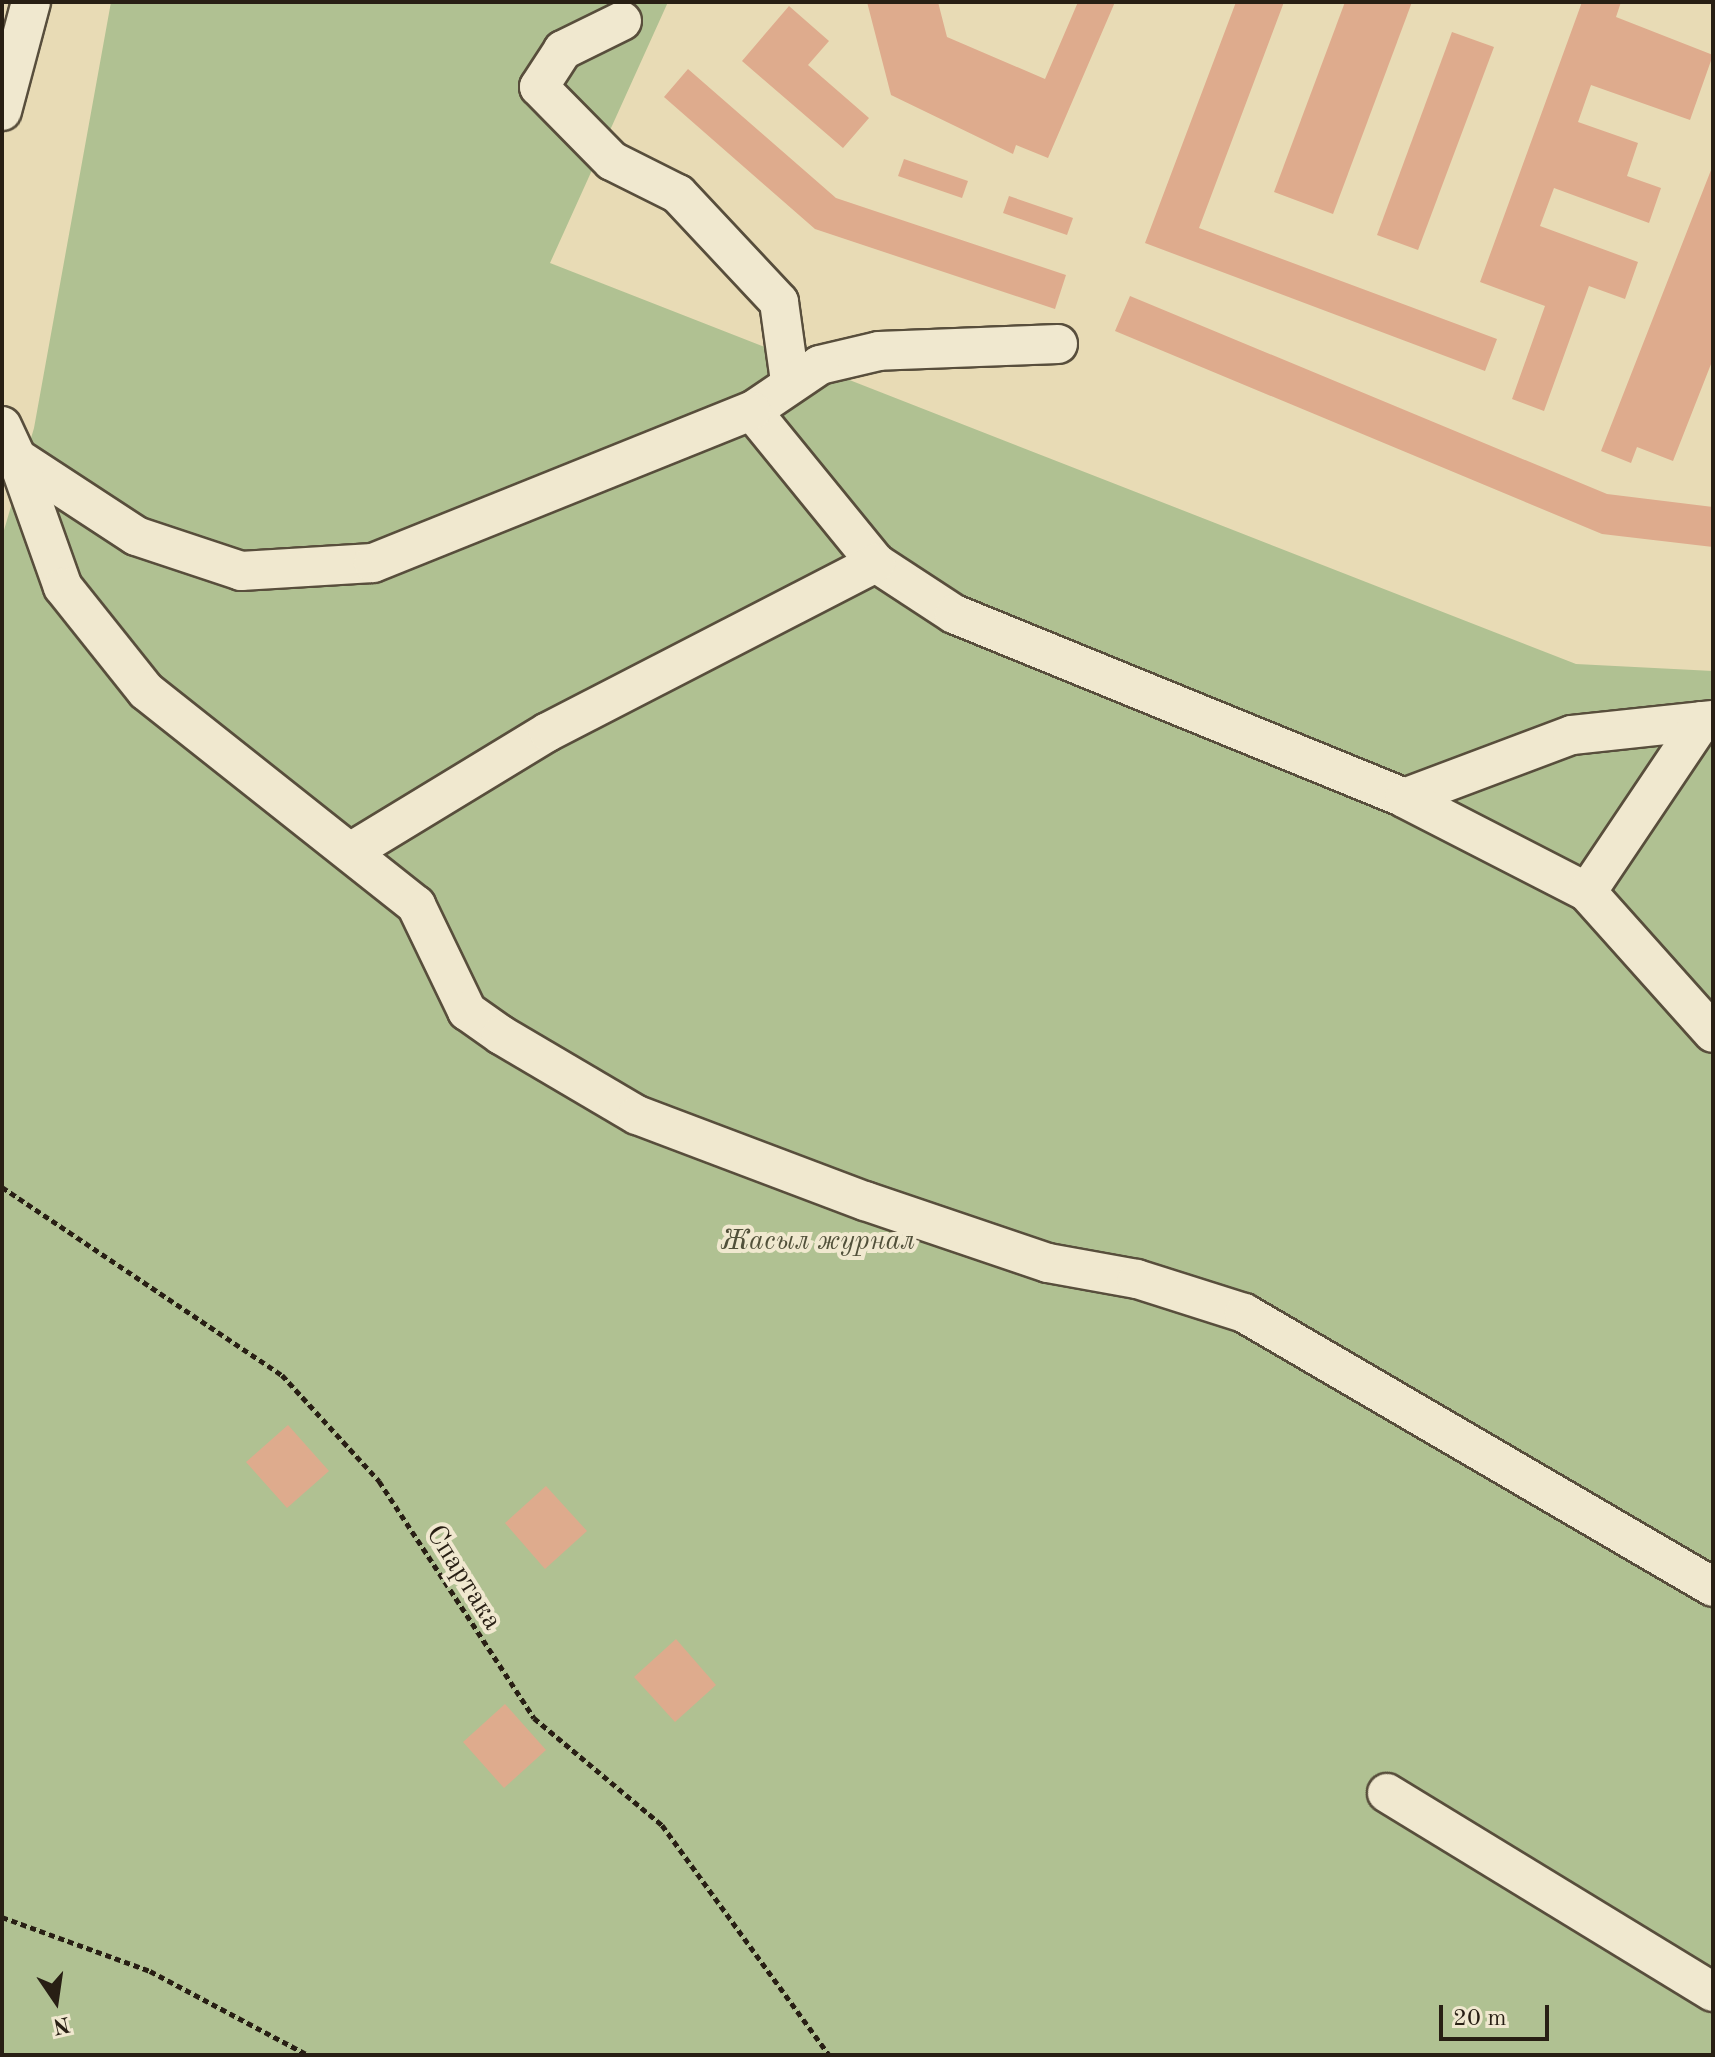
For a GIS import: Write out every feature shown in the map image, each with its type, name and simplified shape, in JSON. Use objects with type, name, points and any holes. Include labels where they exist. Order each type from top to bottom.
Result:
[{"type":"street","points":[[2,111],[31,2]]},
{"type":"street","points":[[622,21],[563,50],[539,87],[612,161],[678,194],[779,302],[790,381]]},
{"type":"street","points":[[9,442],[136,536],[241,571],[373,563],[752,411],[790,381],[820,365],[879,351],[1058,344]]},
{"type":"street","points":[[752,411],[876,563],[954,614],[1404,798],[1587,892],[1713,1033]]},
{"type":"street","points":[[9,442],[63,587],[146,691],[352,851],[416,905],[467,1011],[637,1115],[1048,1263],[1137,1279],[1244,1313],[1713,1587]]},
{"type":"street","points":[[352,851],[548,732],[876,563]]},
{"type":"street","points":[[1404,798],[1572,735],[1708,721]]},
{"type":"street","points":[[1587,892],[1708,721]]},
{"type":"street","points":[[1387,1793],[1713,1992]]},
{"type":"path","name":"Спартака","points":[[2,1187],[282,1375],[379,1481],[534,1718],[662,1825],[829,2055]]},
{"type":"path","points":[[2,1917],[150,1971],[308,2055]]},
{"type":"green space","name":"Жасыл журнал","points":[[111,2],[668,2],[550,263],[1576,664],[1713,671],[1713,2055],[2,2055],[2,537],[34,428]]},
{"type":"building","points":[[867,2],[938,2],[947,37],[1045,79],[1078,2],[1115,2],[1048,158],[1016,145],[1013,154],[891,95]]},
{"type":"building","points":[[1236,2],[1284,2],[1199,228],[1497,339],[1485,371],[1145,243]]},
{"type":"building","points":[[1345,2],[1412,2],[1333,214],[1274,192]]},
{"type":"building","points":[[1582,2],[1621,2],[1616,17],[1713,55],[1690,120],[1591,85],[1578,122],[1638,143],[1627,176],[1661,188],[1649,223],[1554,188],[1540,226],[1638,262],[1625,299],[1589,286],[1544,411],[1512,399],[1545,306],[1480,282]]},
{"type":"building","points":[[789,6],[829,41],[808,65],[869,118],[843,148],[742,61]]},
{"type":"building","points":[[1452,32],[1494,47],[1418,250],[1377,235]]},
{"type":"building","points":[[688,69],[836,198],[1066,275],[1055,309],[815,229],[664,97]]},
{"type":"building","points":[[904,159],[968,181],[962,198],[898,176]]},
{"type":"building","points":[[1713,165],[1713,359],[1673,461],[1637,447],[1631,463],[1601,451]]},
{"type":"building","points":[[1009,196],[1073,218],[1067,235],[1003,213]]},
{"type":"building","points":[[1130,296],[1607,494],[1713,507],[1713,547],[1602,534],[1115,331]]},
{"type":"building","points":[[288,1425],[329,1471],[287,1508],[246,1462]]},
{"type":"building","points":[[546,1486],[587,1531],[545,1569],[505,1523]]},
{"type":"building","points":[[676,1639],[716,1685],[675,1722],[634,1677]]},
{"type":"building","points":[[505,1704],[546,1750],[504,1788],[463,1742]]}]
